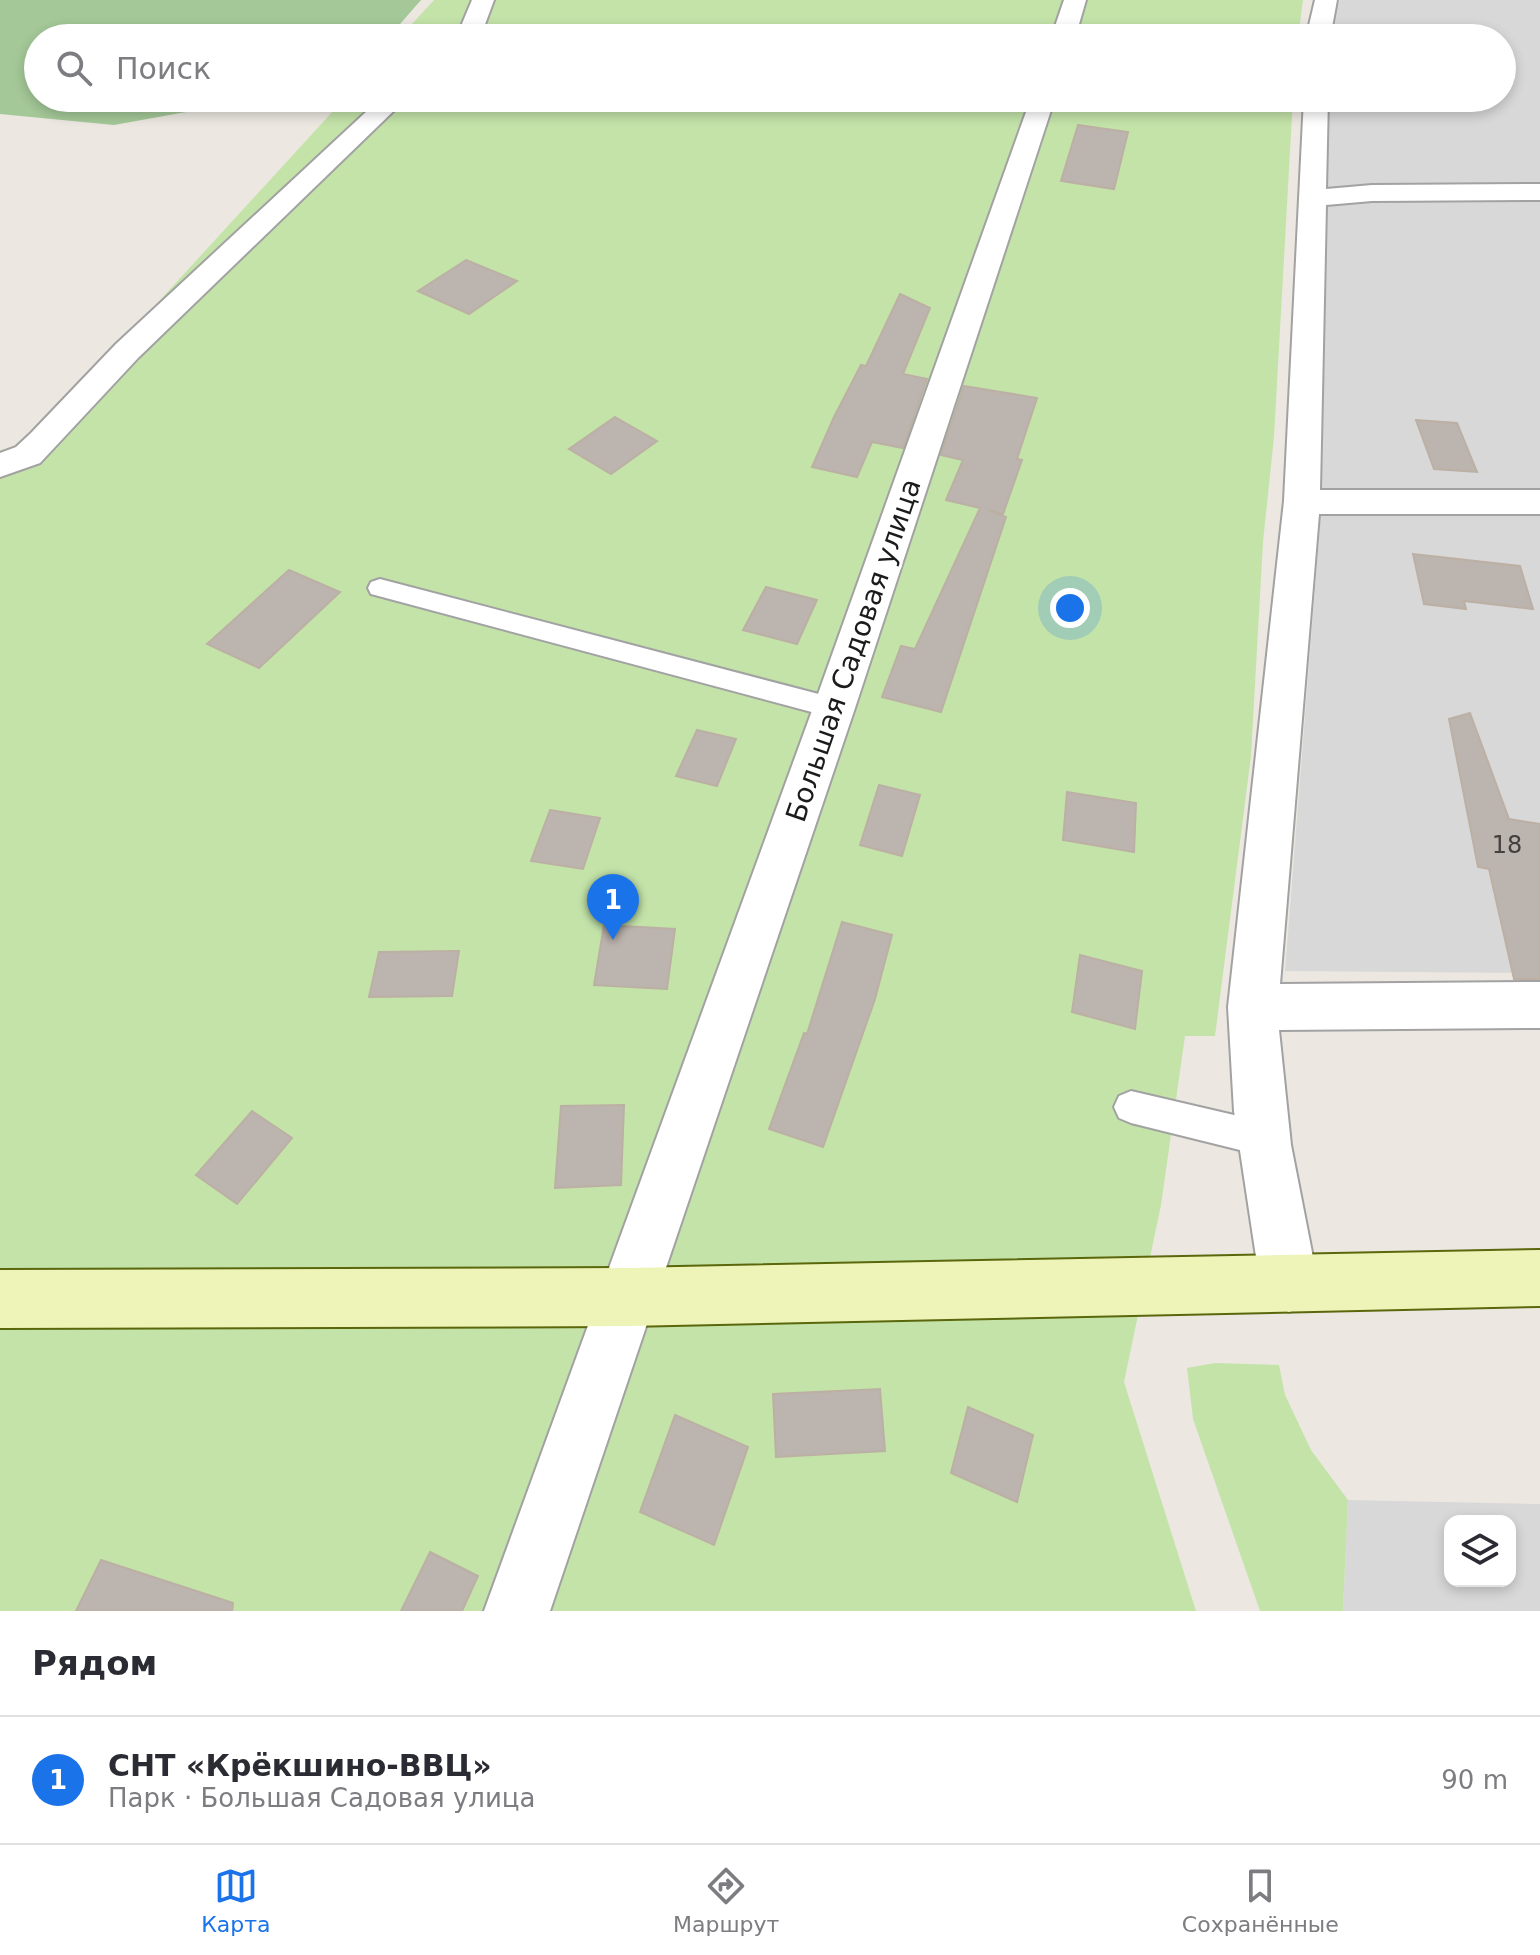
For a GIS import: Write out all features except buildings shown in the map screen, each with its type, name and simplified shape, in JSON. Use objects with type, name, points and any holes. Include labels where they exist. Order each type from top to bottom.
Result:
[{"type":"main road","points":[[0,1299],[628,1297],[1540,1278]]},
{"type":"street","points":[[474,24],[483,0]]},
{"type":"street","points":[[1067,24],[1075,0]]},
{"type":"street","points":[[1321,24],[1326,0]]},
{"type":"street","points":[[0,466],[28,455],[127,351],[380,112]]},
{"type":"street","name":"Большая Садовая улица","points":[[517,1611],[834,708],[1038,112]]},
{"type":"street","points":[[1289,1283],[1253,1056],[1253,1007],[1302,501],[1316,112]]},
{"type":"street","points":[[1313,198],[1372,193],[1540,192]]},
{"type":"street","points":[[1302,501],[1363,504],[1540,502]]},
{"type":"street","points":[[1253,1007],[1540,1005]]},
{"type":"lane","points":[[380,588],[834,708]]},
{"type":"lane","points":[[1131,1107],[1264,1139]]},
{"type":"shaded area","points":[[1340,0],[1540,0],[1540,973],[1285,971],[1320,525],[1327,112],[1516,112],[1516,24],[1330,24]]},
{"type":"shaded area","points":[[1348,1500],[1540,1504],[1540,1611],[1343,1611]]},
{"type":"green space","points":[[0,0],[421,0],[400,24],[24,24],[24,112],[186,112],[114,125],[0,114]]},
{"type":"green space","points":[[434,0],[1303,0],[1300,24],[412,24]]},
{"type":"green space","points":[[332,112],[1292,112],[1274,437],[1263,542],[1251,756],[1215,1036],[1185,1036],[1161,1205],[1124,1382],[1196,1611],[0,1611],[0,475]]},
{"type":"green space","points":[[1215,1363],[1279,1365],[1285,1395],[1311,1450],[1348,1500],[1343,1611],[1260,1611],[1193,1419],[1187,1368]]},
{"type":"place","name":"СНТ «Крёкшино-ВВЦ»","points":[[613,940]]}]
